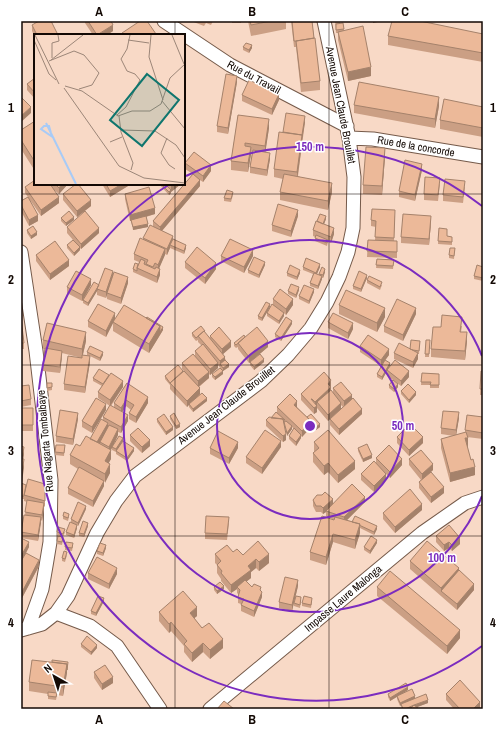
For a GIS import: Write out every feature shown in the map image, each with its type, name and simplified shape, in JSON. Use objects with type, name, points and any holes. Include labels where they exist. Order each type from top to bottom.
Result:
[{"type":"street","name":"Rue du Travail","points":[[164,21],[184,34]]},
{"type":"street","name":"Avenue Jean Claude Brouillet","points":[[24,629],[42,624],[56,614],[68,596],[97,533],[116,500],[135,476],[261,380],[288,355],[311,328],[327,302],[339,277],[348,252],[354,204],[354,177],[348,132],[324,21]]},
{"type":"street","name":"Rue du Travail","points":[[185,35],[230,65],[348,132]]},
{"type":"street","name":"Rue de la concorde","points":[[348,132],[373,139],[483,157]]},
{"type":"street","name":"Rue Nagarta Tombalbaye","points":[[21,252],[36,351],[51,480],[50,542],[42,590],[24,629]]},
{"type":"street","name":"Impasse Laure Malonga","points":[[210,709],[422,533],[466,503],[483,497]]},
{"type":"street","points":[[56,614],[90,626],[117,646],[160,709]]},
{"type":"building","points":[[39,21],[51,21],[58,34],[36,34],[32,25]]},
{"type":"building","points":[[88,21],[111,21],[113,25],[96,34]]},
{"type":"building","points":[[140,21],[147,21],[156,34],[122,34]]},
{"type":"building","points":[[250,21],[271,21],[251,25]]},
{"type":"building","points":[[292,21],[312,21],[314,38],[294,41]]},
{"type":"building","points":[[392,21],[420,21],[483,34],[483,53],[388,36]]},
{"type":"building","points":[[343,23],[344,29],[336,30],[336,24]]},
{"type":"building","points":[[363,26],[371,67],[348,72],[338,32]]},
{"type":"building","points":[[315,38],[320,81],[301,83],[296,41]]},
{"type":"building","points":[[246,43],[252,45],[249,50],[243,47]]},
{"type":"building","points":[[226,74],[237,76],[228,128],[217,126]]},
{"type":"building","points":[[34,79],[34,92],[27,84]]},
{"type":"building","points":[[249,80],[279,94],[272,109],[242,95]]},
{"type":"building","points":[[359,82],[439,97],[435,119],[354,105]]},
{"type":"building","points":[[21,97],[31,107],[21,116]]},
{"type":"building","points":[[444,99],[483,107],[483,128],[440,120]]},
{"type":"building","points":[[286,113],[305,116],[302,135],[283,132]]},
{"type":"building","points":[[238,115],[269,119],[265,146],[245,143],[245,146],[251,147],[248,163],[231,161]]},
{"type":"building","points":[[34,122],[34,160],[21,140],[21,130]]},
{"type":"building","points":[[279,132],[302,135],[297,172],[274,169]]},
{"type":"building","points":[[366,147],[385,148],[382,186],[363,185]]},
{"type":"building","points":[[253,150],[270,153],[267,170],[250,167]]},
{"type":"building","points":[[194,152],[211,165],[203,176],[185,163]]},
{"type":"building","points":[[405,160],[422,164],[415,195],[399,191]]},
{"type":"building","points":[[193,174],[200,180],[160,227],[153,221]]},
{"type":"building","points":[[284,174],[332,183],[328,201],[280,192]]},
{"type":"building","points":[[425,177],[440,178],[438,195],[424,194]]},
{"type":"building","points":[[445,179],[465,181],[463,197],[443,195]]},
{"type":"building","points":[[34,181],[34,185],[51,185],[59,197],[41,210],[25,187]]},
{"type":"building","points":[[75,185],[79,185],[91,200],[77,211],[63,194]]},
{"type":"building","points":[[107,185],[120,185],[110,191]]},
{"type":"building","points":[[162,185],[166,185],[171,190],[169,192]]},
{"type":"building","points":[[149,187],[155,208],[130,215],[125,194]]},
{"type":"building","points":[[227,190],[233,192],[231,199],[224,198]]},
{"type":"building","points":[[28,197],[38,215],[29,220],[21,205],[21,201]]},
{"type":"building","points":[[278,204],[298,210],[291,231],[272,225]]},
{"type":"building","points":[[372,209],[395,210],[394,238],[375,237],[376,221],[371,220]]},
{"type":"building","points":[[69,211],[74,217],[66,223],[61,218]]},
{"type":"building","points":[[85,211],[99,228],[81,244],[67,227]]},
{"type":"building","points":[[320,214],[326,216],[323,224],[317,221]]},
{"type":"building","points":[[403,214],[431,216],[429,239],[401,237]]},
{"type":"building","points":[[146,216],[148,224],[133,227],[131,220]]},
{"type":"building","points":[[316,221],[334,228],[331,237],[313,230]]},
{"type":"building","points":[[150,225],[173,236],[167,249],[143,238]]},
{"type":"building","points":[[33,226],[37,232],[31,236],[27,230]]},
{"type":"building","points":[[439,228],[447,229],[447,236],[452,237],[452,242],[438,241]]},
{"type":"building","points":[[316,235],[328,240],[327,243],[315,238]]},
{"type":"building","points":[[140,238],[165,249],[158,265],[155,263],[153,267],[146,264],[148,260],[134,254]]},
{"type":"building","points":[[173,239],[186,245],[184,251],[170,245]]},
{"type":"building","points":[[230,239],[253,250],[244,267],[221,256]]},
{"type":"building","points":[[73,240],[80,247],[74,253],[67,245]]},
{"type":"building","points":[[368,240],[397,241],[397,252],[367,251]]},
{"type":"building","points":[[55,241],[69,260],[50,274],[36,255]]},
{"type":"building","points":[[197,247],[216,263],[205,278],[185,262]]},
{"type":"building","points":[[450,248],[455,248],[454,256],[449,255]]},
{"type":"building","points":[[254,257],[265,262],[259,275],[248,270]]},
{"type":"building","points":[[306,258],[320,264],[316,273],[303,267]]},
{"type":"building","points":[[141,259],[145,261],[144,264],[155,269],[156,267],[160,269],[157,277],[137,268]]},
{"type":"building","points":[[377,259],[394,260],[393,266],[376,265]]},
{"type":"building","points":[[135,263],[138,264],[137,271],[133,269]]},
{"type":"building","points":[[290,265],[300,270],[297,277],[287,273]]},
{"type":"building","points":[[477,265],[483,267],[483,278],[474,276]]},
{"type":"building","points":[[322,267],[325,269],[323,275],[319,274]]},
{"type":"building","points":[[105,268],[113,271],[106,292],[97,289]]},
{"type":"building","points":[[76,271],[91,279],[82,295],[67,287]]},
{"type":"building","points":[[359,271],[367,275],[361,289],[353,286]]},
{"type":"building","points":[[114,272],[128,277],[121,298],[107,293]]},
{"type":"building","points":[[314,273],[322,276],[318,286],[310,283]]},
{"type":"building","points":[[369,276],[382,282],[380,287],[367,280]]},
{"type":"building","points":[[94,282],[99,285],[88,303],[83,300]]},
{"type":"building","points":[[291,284],[299,287],[296,295],[288,291]]},
{"type":"building","points":[[304,285],[314,289],[309,301],[299,296]]},
{"type":"building","points":[[280,289],[293,299],[286,309],[273,299]]},
{"type":"building","points":[[346,290],[385,308],[377,323],[339,305]]},
{"type":"building","points":[[397,299],[416,308],[403,335],[384,326]]},
{"type":"building","points":[[266,302],[270,304],[262,318],[258,316]]},
{"type":"building","points":[[98,304],[115,313],[106,331],[88,321]]},
{"type":"building","points":[[272,304],[284,313],[279,321],[267,313]]},
{"type":"building","points":[[124,305],[160,326],[149,344],[113,322]]},
{"type":"building","points":[[333,313],[353,323],[348,333],[328,322]]},
{"type":"building","points":[[442,315],[462,317],[460,332],[467,332],[465,351],[431,349],[433,327],[441,327]]},
{"type":"building","points":[[147,317],[163,327],[160,332],[160,326],[146,318]]},
{"type":"building","points":[[286,317],[292,321],[281,338],[275,334]]},
{"type":"building","points":[[21,318],[24,343],[21,343]]},
{"type":"building","points":[[47,323],[86,332],[82,349],[43,340]]},
{"type":"building","points":[[201,326],[205,331],[196,338],[192,333]]},
{"type":"building","points":[[219,327],[231,341],[222,349],[210,336]]},
{"type":"building","points":[[257,327],[268,341],[249,357],[238,343]]},
{"type":"building","points":[[204,331],[225,357],[220,361],[198,336]]},
{"type":"building","points":[[244,335],[245,337],[236,345],[234,343]]},
{"type":"building","points":[[368,335],[389,349],[381,360],[360,346]]},
{"type":"building","points":[[411,340],[420,341],[419,351],[410,349]]},
{"type":"building","points":[[426,340],[430,340],[429,354],[425,354]]},
{"type":"building","points":[[399,343],[418,353],[413,362],[394,353]]},
{"type":"building","points":[[203,344],[218,363],[210,369],[195,351]]},
{"type":"building","points":[[90,346],[103,352],[100,358],[87,352]]},
{"type":"building","points":[[45,348],[62,351],[60,367],[43,365]]},
{"type":"building","points":[[193,354],[209,372],[198,381],[182,363]]},
{"type":"building","points":[[260,354],[264,359],[254,367],[250,362]]},
{"type":"building","points":[[82,355],[90,356],[85,387],[64,384],[68,356],[82,358]]},
{"type":"building","points":[[225,360],[229,364],[223,368],[220,364]]},
{"type":"building","points":[[385,360],[390,363],[382,377],[377,374]]},
{"type":"building","points":[[395,360],[409,371],[401,381],[387,370]]},
{"type":"building","points":[[178,365],[183,371],[170,383],[165,376]]},
{"type":"building","points":[[220,368],[223,371],[215,377],[212,374]]},
{"type":"building","points":[[99,369],[109,375],[103,384],[93,378]]},
{"type":"building","points":[[184,371],[200,388],[187,401],[170,383]]},
{"type":"building","points":[[481,371],[483,371],[483,389],[480,389]]},
{"type":"building","points":[[324,372],[331,380],[328,384],[331,387],[315,402],[311,399],[317,406],[314,408],[301,394]]},
{"type":"building","points":[[111,373],[123,381],[110,400],[98,392]]},
{"type":"building","points":[[422,373],[439,374],[439,385],[430,385],[431,382],[421,382]]},
{"type":"building","points":[[393,380],[398,384],[394,389],[389,385]]},
{"type":"building","points":[[341,382],[352,395],[344,401],[333,388]]},
{"type":"building","points":[[47,383],[52,383],[52,387],[47,388]]},
{"type":"building","points":[[127,383],[148,397],[136,417],[129,413],[134,405],[126,400],[121,408],[114,403]]},
{"type":"building","points":[[408,384],[416,392],[409,400],[401,391]]},
{"type":"building","points":[[29,385],[31,399],[21,401],[21,386]]},
{"type":"building","points":[[331,390],[341,403],[328,415],[317,402]]},
{"type":"building","points":[[202,393],[207,398],[193,409],[189,404]]},
{"type":"building","points":[[290,394],[297,401],[294,405],[311,421],[302,431],[277,407]]},
{"type":"building","points":[[96,398],[106,404],[92,427],[82,421]]},
{"type":"building","points":[[353,398],[362,409],[339,429],[330,419]]},
{"type":"building","points":[[110,405],[128,415],[121,427],[103,417]]},
{"type":"building","points":[[21,408],[33,408],[33,425],[21,425]]},
{"type":"building","points":[[60,410],[78,413],[73,439],[56,436]]},
{"type":"building","points":[[443,411],[459,412],[456,430],[441,428]]},
{"type":"building","points":[[276,412],[285,420],[271,418]]},
{"type":"building","points":[[174,413],[180,424],[176,426],[170,416]]},
{"type":"building","points":[[164,414],[173,427],[166,432],[157,419]]},
{"type":"building","points":[[311,414],[320,424],[316,427],[307,417]]},
{"type":"building","points":[[467,415],[483,417],[483,433],[465,430]]},
{"type":"building","points":[[269,417],[283,419],[286,434],[283,436],[266,420]]},
{"type":"building","points":[[101,419],[108,423],[97,442],[90,439]]},
{"type":"building","points":[[286,421],[292,426],[287,433],[284,422]]},
{"type":"building","points":[[410,424],[423,437],[409,450],[397,437]]},
{"type":"building","points":[[109,425],[118,429],[109,447],[100,442]]},
{"type":"building","points":[[138,428],[150,440],[142,447],[130,435]]},
{"type":"building","points":[[294,428],[301,435],[296,442],[289,436]]},
{"type":"building","points":[[265,430],[281,441],[262,468],[246,457]]},
{"type":"building","points":[[328,430],[355,461],[338,475],[328,463],[324,466],[313,453],[319,448],[314,442]]},
{"type":"building","points":[[218,431],[238,442],[229,458],[210,448]]},
{"type":"building","points":[[466,432],[468,438],[465,438],[471,460],[473,459],[475,467],[450,473],[441,439]]},
{"type":"building","points":[[86,436],[111,450],[105,461],[110,464],[105,474],[70,455],[76,444],[80,446]]},
{"type":"building","points":[[119,436],[123,438],[116,449],[112,447]]},
{"type":"building","points":[[123,441],[134,448],[127,458],[116,451]]},
{"type":"building","points":[[367,444],[372,455],[363,459],[358,448]]},
{"type":"building","points":[[56,445],[65,445],[64,453],[55,452]]},
{"type":"building","points":[[389,445],[402,459],[390,472],[376,458]]},
{"type":"building","points":[[21,446],[24,447],[22,473],[21,473]]},
{"type":"building","points":[[421,450],[433,464],[422,474],[409,459]]},
{"type":"building","points":[[374,461],[386,474],[374,486],[361,474]]},
{"type":"building","points":[[79,467],[104,481],[93,501],[68,488]]},
{"type":"building","points":[[431,472],[444,487],[431,497],[419,482]]},
{"type":"building","points":[[28,479],[45,484],[45,501],[24,495]]},
{"type":"building","points":[[21,483],[26,485],[24,496],[21,496]]},
{"type":"building","points":[[352,484],[365,497],[344,517],[326,511]]},
{"type":"building","points":[[410,489],[422,504],[395,527],[383,513]]},
{"type":"building","points":[[325,492],[333,499],[323,508],[321,506],[316,506],[313,500],[317,495],[322,495]]},
{"type":"building","points":[[27,500],[44,503],[42,515],[25,512]]},
{"type":"building","points":[[78,502],[86,506],[78,523],[71,519]]},
{"type":"building","points":[[64,512],[69,514],[68,518],[63,516]]},
{"type":"building","points":[[24,515],[41,517],[38,535],[21,532]]},
{"type":"building","points":[[206,516],[229,517],[227,534],[205,533]]},
{"type":"building","points":[[322,516],[334,520],[335,517],[360,524],[355,540],[333,534],[326,557],[310,552]]},
{"type":"building","points":[[355,516],[377,526],[374,532],[359,525],[360,524],[352,522]]},
{"type":"building","points":[[83,521],[88,523],[84,534],[79,533]]},
{"type":"building","points":[[70,522],[77,525],[74,535],[66,532]]},
{"type":"building","points":[[449,525],[460,538],[452,545],[449,542],[444,545],[436,536]]},
{"type":"building","points":[[58,527],[65,529],[63,534],[57,532]]},
{"type":"building","points":[[58,536],[63,537],[62,542],[57,541]]},
{"type":"building","points":[[371,536],[377,540],[370,551],[364,547]]},
{"type":"building","points":[[21,538],[29,542],[21,556]]},
{"type":"building","points":[[258,541],[269,554],[259,562],[256,559],[248,566],[251,570],[231,585],[221,573],[222,571],[217,565],[221,561],[215,554],[227,545],[233,552],[237,549],[243,555]]},
{"type":"building","points":[[427,541],[459,568],[441,588],[410,561]]},
{"type":"building","points":[[66,542],[73,543],[72,548],[65,547]]},
{"type":"building","points":[[100,543],[106,545],[103,553],[97,551]]},
{"type":"building","points":[[64,551],[67,552],[65,559],[62,558]]},
{"type":"building","points":[[26,553],[39,560],[21,592],[21,561]]},
{"type":"building","points":[[97,557],[117,568],[109,584],[88,573]]},
{"type":"building","points":[[459,570],[474,584],[457,604],[441,591]]},
{"type":"building","points":[[390,571],[460,630],[447,646],[377,587]]},
{"type":"building","points":[[285,577],[298,580],[292,605],[279,602]]},
{"type":"building","points":[[245,580],[252,587],[254,584],[261,587],[260,590],[262,592],[254,611],[241,605],[244,599],[238,597],[240,590],[237,587]]},
{"type":"building","points":[[220,582],[224,586],[217,591],[214,587]]},
{"type":"building","points":[[183,591],[197,607],[190,613],[202,628],[209,623],[223,639],[210,650],[203,643],[192,653],[184,644],[187,641],[171,622],[169,624],[159,612]]},
{"type":"building","points":[[98,596],[104,598],[96,613],[91,611]]},
{"type":"building","points":[[296,596],[301,597],[300,605],[294,603]]},
{"type":"building","points":[[304,596],[312,598],[311,605],[302,603]]},
{"type":"building","points":[[87,636],[97,645],[91,652],[81,644]]},
{"type":"building","points":[[32,660],[67,664],[63,687],[29,682]]},
{"type":"building","points":[[52,660],[68,662],[67,670],[67,664],[52,662]]},
{"type":"building","points":[[105,665],[113,677],[102,684],[94,672]]},
{"type":"building","points":[[460,680],[480,702],[473,709],[460,709],[446,694]]},
{"type":"building","points":[[406,683],[408,687],[390,698],[388,694]]},
{"type":"building","points":[[412,689],[415,696],[400,703],[397,696]]},
{"type":"building","points":[[48,692],[57,693],[56,697],[48,696]]},
{"type":"building","points":[[426,694],[428,700],[403,709],[401,704]]},
{"type":"building","points":[[224,701],[234,709],[217,709]]},
{"type":"building","points":[[414,705],[419,709],[410,709]]}]
